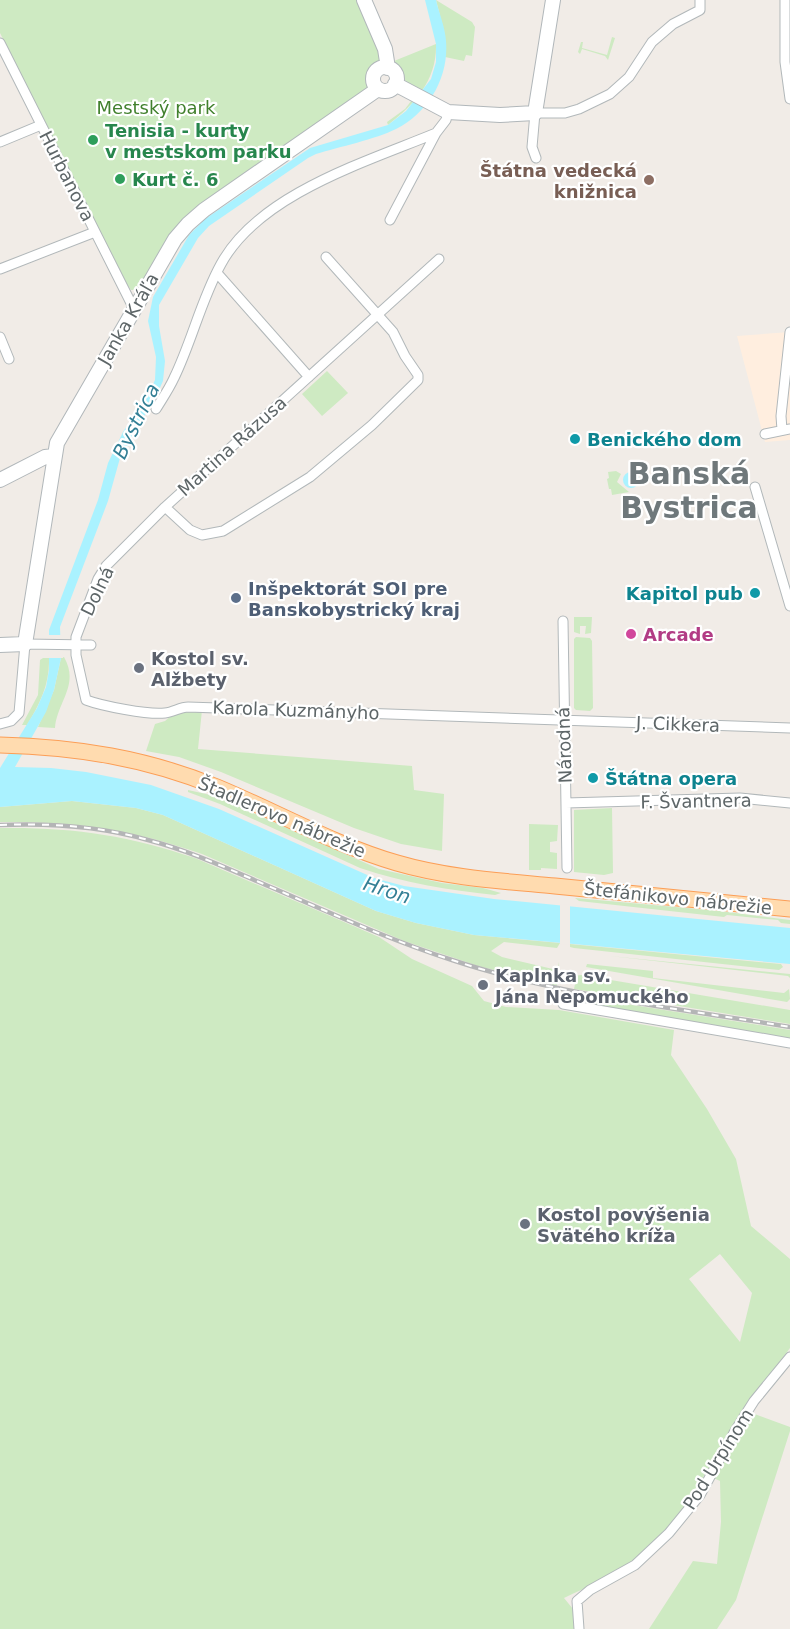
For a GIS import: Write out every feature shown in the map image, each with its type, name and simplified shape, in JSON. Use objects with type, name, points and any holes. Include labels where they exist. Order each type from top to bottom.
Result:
[{"type":"main road","name":"Štadlerovo nábrežie","points":[[0,745],[43,746],[119,756],[217,787],[361,851],[415,868],[565,887]]},
{"type":"main road","name":"Štefánikovo nábrežie","points":[[565,887],[790,909]]},
{"type":"street","points":[[364,0],[385,50],[388,68],[396,75],[395,84],[388,90],[378,89],[374,83],[375,72],[381,68],[388,68]]},
{"type":"street","points":[[536,158],[532,147],[553,0]]},
{"type":"street","points":[[785,0],[785,62],[790,99]]},
{"type":"street","points":[[395,84],[448,112],[500,114],[572,111],[610,94],[625,83],[652,42],[700,5]]},
{"type":"street","name":"Hurbanova","points":[[0,43],[134,309]]},
{"type":"street","name":"Janka Kráľa","points":[[25,644],[54,456],[62,434],[175,239],[188,224],[378,89]]},
{"type":"street","points":[[390,220],[436,133],[446,120],[448,112]]},
{"type":"street","points":[[0,142],[41,125]]},
{"type":"street","points":[[156,409],[174,377],[203,302],[217,273],[230,249],[241,236],[279,205],[304,189],[436,133]]},
{"type":"street","points":[[0,269],[95,232]]},
{"type":"street","name":"Martina Rázusa","points":[[326,257],[378,316],[394,334],[418,375],[418,380],[362,434],[310,477],[223,531],[202,535],[190,530],[165,507],[378,316],[439,260]]},
{"type":"street","points":[[217,273],[309,377]]},
{"type":"street","points":[[765,434],[786,430],[781,416],[790,332]]},
{"type":"street","points":[[0,338],[9,359]]},
{"type":"street","points":[[0,480],[45,457],[54,456]]},
{"type":"street","points":[[755,487],[790,606]]},
{"type":"street","name":"Dolná","points":[[91,645],[76,645],[76,637],[102,572],[165,507]]},
{"type":"street","name":"Národná","points":[[563,621],[567,868]]},
{"type":"street","points":[[0,724],[11,721],[19,713],[25,644]]},
{"type":"street","points":[[0,645],[76,645]]},
{"type":"street","name":"Karola Kuzmányho","points":[[76,645],[84,697],[89,701],[156,714],[173,712],[181,707],[565,719]]},
{"type":"street","name":"J. Cikkera","points":[[565,719],[790,728]]},
{"type":"street","name":"F. Švantnera","points":[[566,803],[740,798],[790,803]]},
{"type":"street","points":[[563,1004],[790,1043]]},
{"type":"street","name":"Pod Urpínom","points":[[579,1629],[577,1600],[590,1590],[635,1565],[669,1533],[700,1495],[754,1401],[790,1357]]},
{"type":"shaded area","points":[[790,332],[790,440],[765,442],[737,336]]},
{"type":"green space","name":"Mestský park","points":[[0,0],[360,0],[382,56],[367,89],[190,214],[168,242],[143,284],[136,290],[131,290],[0,33]]},
{"type":"green space","points":[[436,0],[472,22],[475,27],[472,56],[466,55],[464,61],[445,57],[445,36]]},
{"type":"green space","points":[[612,37],[615,38],[608,60],[605,56],[582,49],[580,54],[578,52],[583,42],[582,48],[607,55]]},
{"type":"green space","points":[[436,44],[433,69],[428,80],[407,109],[388,125],[387,122],[405,109],[418,92],[406,82],[394,61]]},
{"type":"green space","points":[[327,371],[348,393],[322,416],[302,394]]},
{"type":"green space","points":[[616,471],[621,474],[617,482],[629,492],[612,495],[607,479],[609,478],[608,472]]},
{"type":"green space","points":[[574,617],[592,617],[591,633],[585,634],[586,626],[580,626],[580,634],[574,632]]},
{"type":"green space","points":[[576,637],[590,638],[592,641],[593,708],[590,711],[574,708],[574,639]]},
{"type":"green space","points":[[64,657],[70,676],[69,685],[55,728],[38,727],[54,690],[61,658]]},
{"type":"green space","points":[[49,658],[46,685],[32,717],[27,725],[22,725],[38,695],[40,660]]},
{"type":"green space","points":[[178,710],[202,710],[198,749],[412,766],[414,790],[444,794],[442,851],[401,844],[354,828],[221,772],[179,757],[146,751],[155,724],[165,721]]},
{"type":"green space","points":[[188,790],[215,796],[379,869],[501,893],[495,895],[426,885],[360,868],[220,804],[188,792]]},
{"type":"green space","points":[[72,801],[136,808],[163,815],[376,911],[416,923],[474,935],[560,943],[557,948],[504,942],[491,951],[502,957],[557,970],[559,962],[557,986],[478,966],[404,941],[176,845],[102,828],[54,823],[0,822],[0,807]]},
{"type":"green space","points":[[612,808],[613,873],[604,875],[574,872],[574,810]]},
{"type":"green space","points":[[529,824],[558,825],[557,841],[550,842],[550,852],[557,853],[557,869],[529,870]]},
{"type":"green space","points":[[0,828],[51,829],[99,834],[170,850],[195,858],[379,937],[412,959],[472,986],[484,1001],[506,1007],[559,1010],[674,1030],[671,1055],[707,1109],[736,1159],[751,1226],[790,1259],[790,1348],[744,1410],[790,1427],[790,1431],[736,1600],[717,1629],[649,1629],[693,1561],[717,1564],[721,1522],[720,1481],[705,1474],[674,1520],[645,1551],[600,1581],[564,1598],[573,1609],[574,1629],[0,1629]],"holes":[[[720,1254],[752,1293],[740,1342],[689,1279]]]},
{"type":"green space","points":[[575,898],[720,911],[790,920],[790,924],[781,923],[778,920],[727,915],[724,917],[579,901]]},
{"type":"green space","points":[[570,944],[781,964],[783,967],[779,970],[574,948],[570,947]]},
{"type":"green space","points":[[610,956],[790,974],[790,978],[788,976]]},
{"type":"green space","points":[[587,964],[653,971],[653,978],[784,993],[789,989],[790,999],[787,1002],[586,967]]},
{"type":"green space","points":[[581,975],[790,1010],[790,1024],[574,989],[575,984],[570,983],[573,976]]},
{"type":"green space","points":[[570,995],[790,1030],[790,1039],[575,1001],[570,999]]},
{"type":"water","points":[[425,0],[436,0],[446,41],[444,68],[427,103],[408,122],[388,133],[308,158],[209,226],[198,238],[159,305],[159,326],[165,361],[163,381],[120,458],[108,501],[60,627],[61,658],[54,690],[46,712],[15,767],[86,772],[151,785],[219,809],[374,878],[404,886],[494,899],[790,928],[790,964],[474,935],[416,923],[376,911],[163,815],[136,808],[72,801],[0,807],[0,768],[37,708],[46,687],[49,670],[49,630],[98,500],[108,463],[123,432],[155,380],[156,357],[148,321],[153,297],[189,235],[205,219],[310,148],[388,125],[406,111],[431,79],[436,62],[436,44]]},
{"type":"water","points":[[631,472],[639,480],[631,488],[623,480]]},
{"type":"pier","points":[[48,635],[62,635],[63,658],[49,658]]},
{"type":"pier","points":[[560,904],[570,905],[570,945],[560,944]]},
{"type":"railway","points":[[0,825],[75,826],[130,835],[191,853],[427,952],[493,972],[619,1000],[790,1027]]},
{"type":"place","name":"Tenisia - kurty v mestskom parku","points":[[93,140]]},
{"type":"place","name":"Kurt č. 6","points":[[120,179]]},
{"type":"place","name":"Štátna vedecká knižnica","points":[[649,180]]},
{"type":"place","name":"Benického dom","points":[[575,439]]},
{"type":"place","name":"Kapitol pub","points":[[755,593]]},
{"type":"place","name":"Inšpektorát SOI pre Banskobystrický kraj","points":[[236,598]]},
{"type":"place","name":"Arcade","points":[[631,634]]},
{"type":"place","name":"Kostol sv. Alžbety","points":[[139,668]]},
{"type":"place","name":"Štátna opera","points":[[593,778]]},
{"type":"place","name":"Kaplnka sv. Jána Nepomuckého","points":[[483,985]]},
{"type":"place","name":"Kostol povýšenia Svätého kríža","points":[[525,1224]]},
{"type":"district","name":"Banská Bystrica","points":[[689,490]]},
{"type":"water label","name":"Bystrica","points":[[136,421]]},
{"type":"water label","name":"Hron","points":[[387,890]]}]
